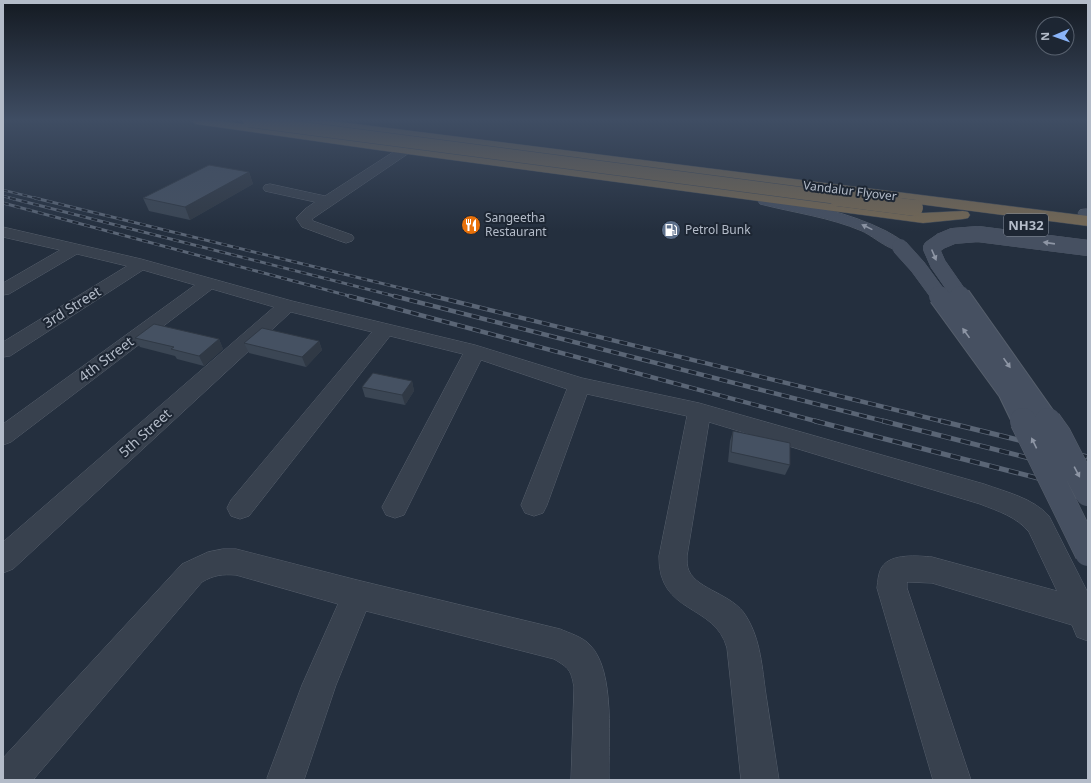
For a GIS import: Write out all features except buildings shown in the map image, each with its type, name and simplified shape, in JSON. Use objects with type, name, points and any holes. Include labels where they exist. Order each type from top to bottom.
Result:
[{"type":"highway","points":[[463,158],[923,218],[963,215]]},
{"type":"highway","name":"Vandalur Flyover","points":[[529,158],[963,215]]},
{"type":"highway","name":"Vandalur Flyover","points":[[588,158],[1029,214],[1087,216]]},
{"type":"highway","points":[[664,158],[1087,216]]},
{"type":"highway","name":"NH32","points":[[963,215],[1088,234]]},
{"type":"street","points":[[346,238],[306,224],[304,221],[306,216],[394,158]]},
{"type":"street","points":[[630,179],[713,194],[799,206],[863,224],[885,236],[900,247],[918,267],[1008,391],[1088,553]]},
{"type":"street","points":[[270,188],[328,201]]},
{"type":"street","points":[[3,232],[141,264],[287,305],[475,352],[579,385],[699,411],[984,495],[1015,506],[1026,512],[1088,533]]},
{"type":"street","points":[[1088,248],[990,235],[970,234],[946,238],[931,248],[938,264],[1058,435],[1088,493]]},
{"type":"street","points":[[3,290],[76,248]]},
{"type":"street","name":"3rd Street","points":[[3,351],[141,264]]},
{"type":"street","name":"4th Street","points":[[3,436],[209,283]]},
{"type":"street","name":"5th Street","points":[[3,560],[287,305]]},
{"type":"street","points":[[240,508],[385,329]]},
{"type":"street","points":[[395,507],[475,352]]},
{"type":"street","points":[[534,505],[579,385]]},
{"type":"street","points":[[699,411],[673,556],[674,571],[679,583],[687,592],[712,604],[729,617],[738,631],[744,648],[760,780]]},
{"type":"street","points":[[1026,512],[1039,524],[1050,544],[1085,620]]},
{"type":"street","points":[[8,780],[192,573],[206,565],[220,560],[236,562],[356,596],[423,610],[560,645],[578,655],[587,668],[591,687],[590,780]]},
{"type":"street","points":[[952,780],[892,588],[893,575],[897,571],[910,568],[932,570],[1085,620]]},
{"type":"street","points":[[286,778],[319,685],[356,596]]},
{"type":"railway","points":[[3,190],[35,198]]},
{"type":"railway","points":[[3,196],[14,199]]},
{"type":"railway","points":[[10,198],[398,297]]},
{"type":"railway","points":[[35,198],[437,297]]},
{"type":"railway","points":[[35,198],[39,199]]},
{"type":"railway","points":[[3,203],[353,297]]},
{"type":"railway","points":[[349,296],[819,422]]},
{"type":"railway","points":[[394,296],[887,422]]},
{"type":"railway","points":[[433,296],[945,422]]},
{"type":"railway","points":[[815,421],[1088,491]]},
{"type":"railway","points":[[883,421],[1088,473]]},
{"type":"railway","points":[[941,421],[1088,457]]},
{"type":"place","name":"Sangeetha Restaurant","points":[[471,225]]},
{"type":"place","name":"Petrol Bunk","points":[[671,230]]}]
